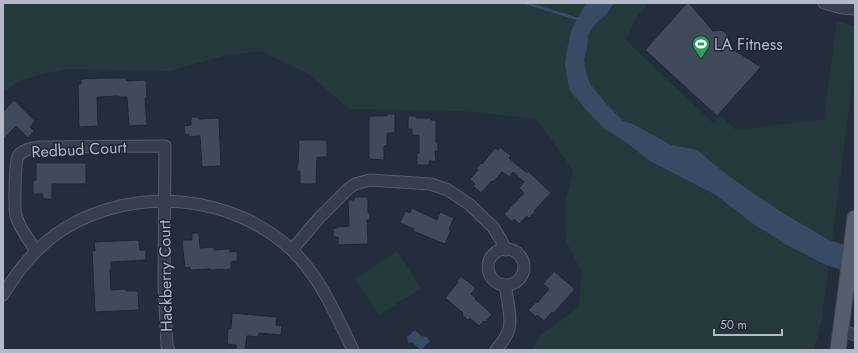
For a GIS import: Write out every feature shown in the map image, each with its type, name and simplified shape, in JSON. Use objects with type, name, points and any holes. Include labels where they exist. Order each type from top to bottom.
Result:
[{"type":"main road","points":[[838,350],[855,222]]},
{"type":"street","points":[[824,3],[842,8],[855,9]]},
{"type":"street","name":"Redbud Court","points":[[36,251],[20,226],[15,213],[15,170],[17,158],[27,149],[40,147],[164,146],[164,201]]},
{"type":"street","points":[[292,250],[319,218],[348,189],[355,184],[370,180],[431,184],[448,190],[470,206],[492,227],[506,250]]},
{"type":"street","points":[[3,295],[9,284],[36,251],[66,228],[94,214],[123,205],[153,201],[201,204],[239,216],[273,235],[292,250],[311,272],[329,302],[353,350]]},
{"type":"street","name":"Hackberry Court","points":[[164,201],[164,286],[168,350]]},
{"type":"street","points":[[506,250],[514,252],[520,257],[524,264],[520,279],[513,284],[505,285],[498,283],[492,278],[489,271],[489,263],[492,256],[499,251],[506,250]]},
{"type":"street","points":[[496,350],[509,329],[510,312],[505,285]]},
{"type":"street","points":[[840,330],[855,335]]},
{"type":"green space","points":[[3,3],[648,3],[637,16],[626,40],[712,122],[721,116],[736,130],[824,119],[837,21],[855,26],[855,61],[822,318],[814,350],[533,350],[540,336],[579,307],[581,271],[566,241],[565,204],[573,170],[536,119],[462,111],[349,109],[307,73],[260,51],[224,56],[169,71],[65,69],[20,80],[3,92]]},
{"type":"green space","points":[[397,251],[421,288],[379,315],[355,279]]},
{"type":"water","points":[[586,3],[614,3],[605,16],[596,23],[588,35],[584,59],[590,84],[609,107],[623,121],[633,124],[671,145],[697,150],[751,192],[783,213],[829,240],[855,248],[855,274],[826,265],[785,244],[752,223],[716,195],[650,161],[623,140],[606,130],[587,111],[569,89],[565,64],[571,31]]},
{"type":"water","points":[[415,330],[421,336],[427,337],[430,341],[421,350],[413,343],[408,342],[407,337]]},
{"type":"building","name":"LA Fitness","points":[[687,3],[689,3],[713,31],[719,30],[726,33],[730,40],[729,47],[761,67],[717,116],[645,50]]},
{"type":"building","points":[[126,78],[127,81],[146,80],[147,98],[145,98],[147,125],[129,126],[127,97],[118,96],[97,97],[98,126],[79,127],[78,84],[81,84],[81,79]]},
{"type":"building","points":[[14,100],[35,121],[30,127],[34,131],[28,138],[16,126],[3,140],[3,112]]},
{"type":"building","points":[[387,114],[395,114],[395,133],[387,133],[387,146],[384,146],[384,160],[369,159],[369,116],[387,116]]},
{"type":"building","points":[[408,116],[416,116],[416,118],[431,118],[431,120],[436,120],[436,143],[438,143],[438,151],[435,151],[436,161],[429,161],[429,165],[417,165],[419,135],[412,135],[412,129],[408,129]]},
{"type":"building","points":[[191,117],[198,117],[199,119],[219,118],[221,166],[202,167],[200,136],[189,137],[189,134],[185,135],[184,126],[191,125]]},
{"type":"building","points":[[299,140],[327,140],[327,157],[317,157],[316,184],[300,184],[300,171],[297,171]]},
{"type":"building","points":[[500,147],[511,156],[509,158],[527,173],[528,171],[551,193],[529,218],[527,216],[519,224],[514,219],[512,222],[504,214],[524,193],[519,188],[524,182],[513,172],[509,177],[502,172],[481,193],[473,186],[475,184],[470,179],[478,170],[476,168],[481,163],[482,164],[495,148],[498,150]]},
{"type":"building","points":[[36,163],[86,163],[86,184],[52,184],[52,199],[43,199],[43,194],[33,194],[33,180],[36,180]]},
{"type":"building","points":[[354,197],[368,197],[368,213],[370,213],[370,220],[367,220],[368,244],[338,245],[338,237],[333,237],[333,228],[349,226],[348,200],[354,200]]},
{"type":"building","points":[[412,208],[437,220],[440,212],[454,218],[445,244],[413,231],[414,229],[400,223],[405,211],[410,213]]},
{"type":"building","points":[[192,233],[199,233],[200,248],[214,247],[214,250],[229,249],[230,252],[237,251],[237,261],[231,262],[231,269],[190,270],[190,267],[185,268],[182,240],[192,240]]},
{"type":"building","points":[[139,240],[140,250],[146,250],[146,260],[111,262],[110,270],[111,290],[126,289],[126,291],[138,291],[139,310],[95,312],[92,251],[95,251],[94,242]]},
{"type":"building","points":[[554,271],[575,289],[553,314],[552,312],[544,321],[537,315],[536,317],[528,310],[536,302],[537,303],[549,289],[543,284]]},
{"type":"building","points":[[461,276],[476,288],[471,294],[492,314],[485,323],[484,321],[479,326],[470,318],[468,320],[462,315],[463,313],[445,298]]},
{"type":"building","points":[[232,313],[277,317],[276,325],[282,326],[281,335],[259,333],[258,337],[247,336],[245,350],[236,350],[236,345],[227,344],[228,329],[231,329]]},
{"type":"waterway","points":[[526,3],[581,20]]},
{"type":"place","name":"LA Fitness","points":[[701,59]]}]
